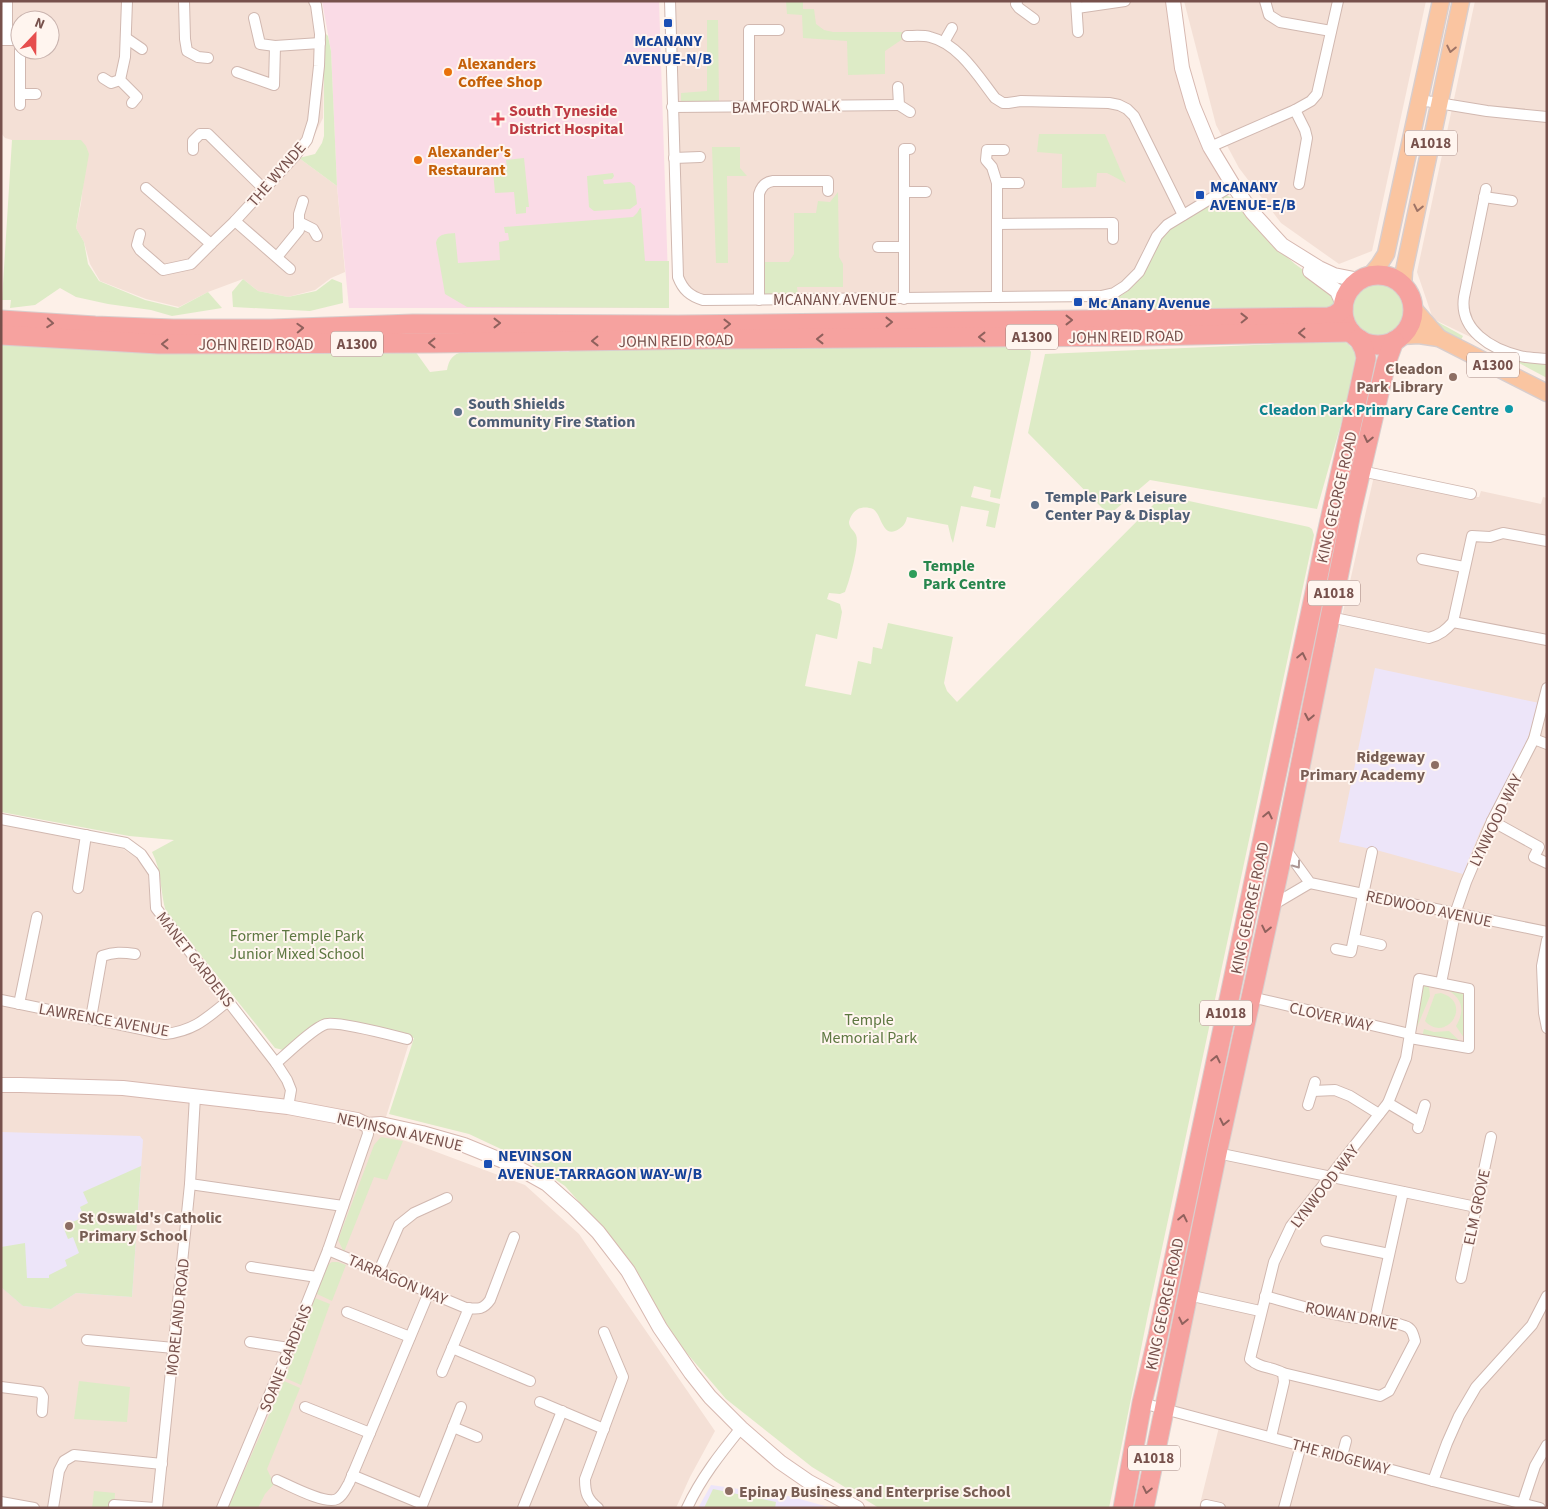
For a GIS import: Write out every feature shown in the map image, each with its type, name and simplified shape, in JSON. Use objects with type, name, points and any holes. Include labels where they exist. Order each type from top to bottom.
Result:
[{"type":"highway","points":[[1382,275],[1394,278],[1404,286],[1412,300],[1413,308],[1410,324],[1398,338],[1377,345],[1368,344],[1355,336],[1346,325],[1343,306],[1346,295],[1352,286],[1364,278],[1382,275]]},
{"type":"highway","name":"JOHN REID ROAD","points":[[1,320],[173,329],[271,329],[413,324],[678,324],[1329,317],[1335,315],[1343,306]]},
{"type":"highway","name":"JOHN REID ROAD","points":[[1,335],[159,344],[431,344],[733,339],[1355,336]]},
{"type":"highway","name":"KING GEORGE ROAD","points":[[1123,1508],[1142,1403],[1158,1336],[1263,842],[1332,506],[1366,358],[1364,349],[1355,336]]},
{"type":"highway","name":"KING GEORGE ROAD","points":[[1144,1508],[1217,1153],[1284,847],[1360,470],[1386,364],[1398,338]]},
{"type":"highway","points":[[1315,592],[1334,595]]},
{"type":"highway","points":[[1263,842],[1284,847]]},
{"type":"highway","points":[[1250,902],[1271,906]]},
{"type":"highway","points":[[1198,1148],[1217,1153]]},
{"type":"main road","name":"A1018","points":[[1364,278],[1379,265],[1386,254],[1441,1]]},
{"type":"main road","name":"A1018","points":[[1404,286],[1404,271],[1461,1]]},
{"type":"main road","name":"A1300","points":[[1413,308],[1439,338]]},
{"type":"main road","name":"A1300","points":[[1398,338],[1419,335],[1439,338],[1547,392]]},
{"type":"street","points":[[1,1],[6,2],[4,39]]},
{"type":"street","points":[[120,80],[125,58],[127,1]]},
{"type":"street","points":[[184,1],[187,51],[198,57],[208,58]]},
{"type":"street","name":"THE WYNDE","points":[[140,234],[136,245],[162,270],[191,264],[235,221],[295,156],[307,140],[313,121],[320,66],[320,34],[314,1]]},
{"type":"street","name":"MCANANY AVENUE","points":[[670,1],[678,277],[690,295],[703,300],[1101,296],[1125,286],[1139,272],[1157,236],[1167,225],[1233,185]]},
{"type":"street","points":[[1017,1],[1016,4],[1019,8],[1034,19]]},
{"type":"street","points":[[1078,32],[1076,5],[1125,1]]},
{"type":"street","points":[[1173,1],[1182,68],[1193,106],[1210,147],[1252,212],[1288,252],[1306,268],[1333,287],[1339,295],[1343,306]]},
{"type":"street","points":[[1265,1],[1269,15],[1280,22],[1331,32]]},
{"type":"street","points":[[1210,147],[1295,110],[1311,101],[1317,94],[1338,1]]},
{"type":"street","points":[[254,18],[260,44],[275,46],[320,43]]},
{"type":"street","points":[[944,42],[952,28]]},
{"type":"street","points":[[749,107],[748,30],[779,30]]},
{"type":"street","points":[[907,36],[929,36],[954,48],[995,98],[1003,103],[1109,103],[1126,109],[1139,125],[1183,215]]},
{"type":"street","points":[[126,38],[142,49]]},
{"type":"street","points":[[237,72],[274,84],[275,46]]},
{"type":"street","points":[[20,60],[20,105]]},
{"type":"street","points":[[103,78],[111,83],[120,80]]},
{"type":"street","points":[[120,80],[137,97],[132,103]]},
{"type":"street","points":[[898,87],[899,105],[910,112]]},
{"type":"street","points":[[20,94],[36,94]]},
{"type":"street","points":[[1420,100],[1495,112],[1547,117]]},
{"type":"street","name":"BAMFORD WALK","points":[[672,107],[899,105]]},
{"type":"street","points":[[1295,110],[1307,138],[1298,184]]},
{"type":"street","points":[[193,150],[193,142],[200,134],[208,134],[264,189]]},
{"type":"street","points":[[904,299],[904,149],[910,149]]},
{"type":"street","points":[[997,297],[997,183],[992,167],[986,160],[987,150],[1004,150]]},
{"type":"street","points":[[674,158],[700,157]]},
{"type":"street","points":[[759,300],[759,194],[761,189],[773,180],[828,180],[828,191]]},
{"type":"street","points":[[997,183],[1019,183]]},
{"type":"street","points":[[146,188],[211,244]]},
{"type":"street","points":[[904,192],[926,192]]},
{"type":"street","points":[[1512,201],[1485,193],[1463,305],[1467,321],[1476,334],[1510,353],[1547,359]]},
{"type":"street","points":[[277,257],[299,230],[299,214],[303,201]]},
{"type":"street","points":[[235,221],[290,269]]},
{"type":"street","points":[[299,222],[313,229],[317,236]]},
{"type":"street","points":[[997,224],[1113,223],[1113,239]]},
{"type":"street","points":[[1282,245],[1334,275],[1364,278]]},
{"type":"street","points":[[878,247],[904,247]]},
{"type":"street","points":[[1360,470],[1471,494]]},
{"type":"street","points":[[1330,617],[1429,638],[1436,636],[1446,631],[1453,622],[1472,536],[1490,537],[1503,533],[1547,541]]},
{"type":"street","points":[[1422,559],[1464,567]]},
{"type":"street","points":[[1453,622],[1547,640]]},
{"type":"street","name":"LYNWOOD WAY","points":[[1441,983],[1456,914],[1466,882],[1492,821],[1534,739],[1547,688]]},
{"type":"street","points":[[1534,739],[1547,744]]},
{"type":"street","name":"MANET GARDENS","points":[[1,819],[126,843],[141,854],[154,873],[156,908],[276,1063],[291,1090],[288,1107]]},
{"type":"street","points":[[1492,821],[1539,847],[1534,857],[1547,863]]},
{"type":"street","points":[[78,888],[86,835]]},
{"type":"street","points":[[1271,906],[1310,883],[1284,847]]},
{"type":"street","points":[[1336,949],[1351,952],[1372,852]]},
{"type":"street","name":"REDWOOD AVENUE","points":[[1310,883],[1547,932]]},
{"type":"street","points":[[19,1004],[37,917]]},
{"type":"street","points":[[1354,939],[1381,945]]},
{"type":"street","points":[[1547,940],[1542,966],[1544,1013],[1547,1028]]},
{"type":"street","points":[[90,1018],[102,956],[114,952],[135,954]]},
{"type":"street","name":"LYNWOOD WAY","points":[[1283,1373],[1275,1369],[1256,1365],[1250,1359],[1260,1311],[1274,1262],[1291,1226],[1388,1103],[1406,1058],[1419,979],[1469,989],[1469,1048],[1410,1036]]},
{"type":"street","name":"CLOVER WAY","points":[[1251,998],[1410,1036]]},
{"type":"street","name":"LAWRENCE AVENUE","points":[[1,1000],[165,1034],[180,1032],[195,1026],[228,1001]]},
{"type":"street","points":[[276,1063],[326,1024],[338,1024],[407,1039]]},
{"type":"street","name":"NEVINSON AVENUE","points":[[1,1085],[123,1088],[288,1107],[357,1120],[367,1125],[381,1124],[422,1133],[464,1145],[512,1165],[547,1184],[598,1232],[628,1271],[660,1328],[691,1373],[710,1397],[740,1428],[780,1462],[809,1482],[856,1508]]},
{"type":"street","points":[[1308,1105],[1314,1087],[1335,1090],[1350,1096],[1379,1114]]},
{"type":"street","name":"MORELAND ROAD","points":[[156,1508],[190,1184],[195,1096]]},
{"type":"street","points":[[1388,1103],[1419,1125],[1425,1105]]},
{"type":"street","name":"SOANE GARDENS","points":[[222,1508],[328,1250],[368,1134],[367,1125]]},
{"type":"street","name":"ELM GROVE","points":[[1461,1278],[1491,1137]]},
{"type":"street","points":[[1217,1153],[1476,1207]]},
{"type":"street","points":[[190,1184],[342,1206]]},
{"type":"street","points":[[1375,1319],[1403,1192]]},
{"type":"street","points":[[379,1271],[399,1225],[414,1213],[447,1198]]},
{"type":"street","name":"TARRAGON WAY","points":[[328,1250],[469,1308],[476,1309],[486,1306],[490,1300],[514,1237]]},
{"type":"street","points":[[1326,1241],[1389,1254]]},
{"type":"street","points":[[251,1267],[317,1277]]},
{"type":"street","points":[[277,1480],[330,1500],[338,1499],[344,1492],[429,1292]]},
{"type":"street","points":[[1188,1295],[1260,1311]]},
{"type":"street","name":"ROWAN DRIVE","points":[[1265,1296],[1325,1313],[1364,1320],[1375,1319],[1406,1326],[1413,1332],[1414,1341],[1389,1391],[1380,1396],[1283,1373]]},
{"type":"street","points":[[1433,1481],[1459,1416],[1476,1387],[1532,1325],[1547,1296]]},
{"type":"street","name":"TARRAGON WAY","points":[[442,1372],[469,1308]]},
{"type":"street","points":[[347,1312],[410,1337]]},
{"type":"street","points":[[598,1508],[590,1502],[585,1492],[585,1479],[623,1377],[604,1332]]},
{"type":"street","points":[[86,1340],[174,1348]]},
{"type":"street","points":[[250,1342],[289,1348]]},
{"type":"street","points":[[452,1348],[530,1381]]},
{"type":"street","points":[[1271,1437],[1284,1382],[1283,1373]]},
{"type":"street","points":[[1,1387],[43,1388],[42,1412]]},
{"type":"street","points":[[540,1402],[604,1429]]},
{"type":"street","name":"THE RIDGEWAY","points":[[1142,1403],[1521,1505],[1540,1508]]},
{"type":"street","points":[[305,1407],[370,1433]]},
{"type":"street","points":[[352,1476],[421,1506],[461,1407]]},
{"type":"street","points":[[523,1508],[562,1411]]},
{"type":"street","points":[[453,1427],[477,1437]]},
{"type":"street","points":[[687,1508],[708,1469],[740,1428]]},
{"type":"street","points":[[1342,1456],[1346,1441]]},
{"type":"street","points":[[1521,1505],[1535,1466],[1547,1444]]},
{"type":"street","points":[[1284,1508],[1301,1446]]},
{"type":"street","points":[[53,1508],[59,1471],[64,1461],[74,1455],[162,1464]]},
{"type":"street","points":[[1,1502],[34,1508]]},
{"type":"street","points":[[114,1505],[156,1508]]},
{"type":"street","points":[[1206,1505],[1220,1508]]},
{"type":"shaded area","points":[[1,1],[318,1],[324,67],[323,118],[311,142],[299,158],[337,186],[345,272],[331,278],[315,290],[288,297],[258,291],[243,279],[208,292],[179,307],[146,299],[100,281],[90,264],[84,242],[76,228],[84,177],[81,140],[12,140],[5,138],[1,133]]},
{"type":"shaded area","name":"South Tyneside District Hospital","points":[[322,1],[659,1],[669,308],[349,308],[337,186],[331,51]]},
{"type":"shaded area","points":[[675,1],[1167,1],[1201,140],[1225,188],[1162,223],[1144,248],[1134,272],[1114,288],[1086,293],[706,297],[691,293],[681,277]]},
{"type":"shaded area","points":[[1184,1],[1426,1],[1372,251],[1339,264],[1281,223],[1239,168],[1216,125]]},
{"type":"shaded area","points":[[1475,1],[1547,1],[1547,356],[1510,356],[1433,319],[1417,272]]},
{"type":"shaded area","points":[[1374,476],[1457,496],[1479,497],[1481,491],[1541,504],[1543,497],[1547,498],[1547,1508],[1199,1508],[1221,1419],[1174,1406],[1290,845]]},
{"type":"shaded area","name":"Ridgeway Primary Academy","points":[[1375,668],[1539,703],[1523,750],[1481,829],[1463,874],[1380,851],[1339,842]]},
{"type":"shaded area","points":[[1,824],[123,849],[140,860],[148,874],[151,911],[270,1062],[328,1024],[409,1043],[381,1133],[525,1185],[579,1234],[715,1431],[690,1477],[676,1508],[1,1508]]},
{"type":"shaded area","name":"St Oswald's Catholic Primary School","points":[[1,1132],[140,1136],[143,1140],[132,1297],[76,1293],[51,1309],[23,1306],[1,1287]]},
{"type":"shaded area","name":"Epinay Business and Enterprise School","points":[[711,1485],[789,1496],[832,1508],[698,1508]]},
{"type":"green space","points":[[786,1],[803,1],[803,9],[814,9],[816,24],[824,30],[833,32],[907,32],[907,36],[885,51],[885,74],[848,75],[847,41],[803,38],[802,15],[787,14]]},
{"type":"green space","points":[[707,20],[718,20],[719,102],[681,103],[681,93],[707,91]]},
{"type":"green space","points":[[324,32],[328,36],[331,51],[337,186],[299,158],[315,154],[324,136]]},
{"type":"green space","points":[[1039,134],[1105,134],[1126,183],[1107,173],[1097,173],[1096,187],[1062,188],[1062,154],[1037,152]]},
{"type":"green space","points":[[12,140],[81,140],[86,146],[89,154],[76,228],[84,242],[88,264],[99,281],[145,300],[178,308],[208,292],[222,308],[172,316],[151,310],[76,297],[60,288],[35,305],[10,308],[11,300],[2,300]]},
{"type":"green space","points":[[712,147],[740,147],[740,168],[747,176],[727,176],[728,263],[716,263]]},
{"type":"green space","points":[[524,158],[529,207],[526,207],[526,213],[516,214],[514,192],[495,193],[493,171],[507,169],[506,160]]},
{"type":"green space","points":[[613,173],[612,179],[603,180],[604,184],[630,182],[635,186],[637,204],[630,209],[594,211],[589,207],[587,176]]},
{"type":"green space","points":[[838,192],[839,257],[843,264],[843,287],[797,287],[798,296],[764,296],[764,262],[789,262],[794,254],[794,213],[816,213],[818,201],[830,202]]},
{"type":"green space","points":[[1225,195],[1235,199],[1279,250],[1318,281],[1335,299],[1332,306],[1324,308],[1104,312],[1104,301],[1122,295],[1132,288],[1145,271],[1159,243],[1173,226]]},
{"type":"green space","points":[[640,208],[645,261],[669,261],[669,308],[467,307],[445,294],[436,243],[441,236],[455,233],[458,263],[500,260],[499,242],[509,240],[508,233],[505,233],[504,227],[633,217]]},
{"type":"green space","points":[[243,279],[258,291],[288,297],[316,291],[332,279],[342,283],[343,303],[310,311],[233,307],[232,292]]},
{"type":"green space","points":[[1373,282],[1383,282],[1393,286],[1401,294],[1405,309],[1401,324],[1393,332],[1383,336],[1373,336],[1363,332],[1355,324],[1351,314],[1351,304],[1355,294],[1363,286]]},
{"type":"green space","points":[[1436,321],[1463,336],[1460,342],[1433,324]]},
{"type":"green space","name":"Temple Memorial Park","points":[[1,341],[415,351],[430,372],[447,370],[452,358],[463,352],[519,350],[568,352],[588,345],[1027,346],[1031,352],[1030,360],[1000,499],[990,497],[991,490],[974,486],[971,497],[1000,504],[995,528],[986,526],[989,511],[961,506],[953,543],[948,525],[907,517],[901,528],[893,532],[886,529],[873,509],[860,508],[851,516],[849,524],[857,540],[849,581],[845,592],[840,594],[829,593],[827,599],[840,604],[842,612],[837,639],[816,634],[805,686],[851,695],[858,661],[871,664],[873,647],[882,649],[888,623],[953,637],[944,683],[947,691],[957,702],[1160,498],[1166,496],[1312,529],[1314,535],[1148,1314],[1109,1508],[879,1508],[812,1467],[726,1399],[679,1344],[618,1246],[565,1186],[531,1163],[469,1134],[389,1114],[414,1038],[340,1021],[304,1033],[283,1050],[275,1048],[166,912],[158,867],[152,852],[174,840],[129,836],[1,812]]},
{"type":"green space","points":[[1344,341],[1357,352],[1356,371],[1317,509],[1150,480],[1109,515],[1028,433],[1045,354]]},
{"type":"green space","points":[[1506,356],[1547,363],[1547,378]]},
{"type":"green space","points":[[1429,986],[1430,996],[1415,1032],[1421,987]]},
{"type":"green space","points":[[1444,988],[1467,990],[1466,1041],[1456,1026],[1461,1014],[1458,999]]},
{"type":"green space","points":[[1441,993],[1451,998],[1456,1012],[1448,1025],[1441,1028],[1433,1027],[1425,1021],[1435,994]]},
{"type":"green space","points":[[1424,1029],[1434,1032],[1449,1031],[1464,1045],[1422,1037]]},
{"type":"green space","points":[[381,1137],[403,1141],[387,1180],[374,1177],[344,1252],[338,1240],[374,1145]]},
{"type":"green space","points":[[141,1166],[132,1297],[76,1293],[51,1309],[23,1306],[1,1287],[1,1247],[25,1243],[27,1278],[49,1278],[49,1275],[67,1266],[65,1260],[79,1253],[73,1237],[68,1239],[63,1226],[84,1217],[80,1207],[88,1203],[83,1192]]},
{"type":"green space","points":[[332,1262],[346,1265],[332,1301],[317,1294],[323,1272]]},
{"type":"green space","points":[[315,1298],[330,1304],[301,1385],[285,1378]]},
{"type":"green space","points":[[79,1381],[130,1387],[127,1422],[74,1419]]},
{"type":"green space","points":[[284,1381],[300,1388],[267,1469],[274,1484],[265,1494],[258,1508],[228,1508]]},
{"type":"green space","points":[[713,1489],[776,1502],[775,1508],[704,1508]]},
{"type":"green space","points":[[94,1491],[115,1493],[114,1508],[92,1508]]},
{"type":"place","name":"McANANY AVENUE-N/B","points":[[668,23]]},
{"type":"place","name":"Alexanders Coffee Shop","points":[[448,72]]},
{"type":"place","name":"South Tyneside District Hospital","points":[[498,119]]},
{"type":"place","name":"Alexander's Restaurant","points":[[418,160]]},
{"type":"place","name":"McANANY AVENUE-E/B","points":[[1200,195]]},
{"type":"place","name":"Mc Anany Avenue","points":[[1078,302]]},
{"type":"place","name":"Cleadon Park Library","points":[[1453,377]]},
{"type":"place","name":"Cleadon Park Primary Care Centre","points":[[1509,409]]},
{"type":"place","name":"South Shields Community Fire Station","points":[[458,412]]},
{"type":"place","name":"Temple Park Leisure Center Pay & Display","points":[[1035,505]]},
{"type":"place","name":"Temple Park Centre","points":[[913,574]]},
{"type":"place","name":"Ridgeway Primary Academy","points":[[1435,765]]},
{"type":"place","name":"NEVINSON AVENUE-TARRAGON WAY-W/B","points":[[488,1164]]},
{"type":"place","name":"St Oswald's Catholic Primary School","points":[[69,1226]]},
{"type":"place","name":"Epinay Business and Enterprise School","points":[[729,1491]]},
{"type":"park label","name":"Former Temple Park Junior Mixed School","points":[[297,944]]}]
